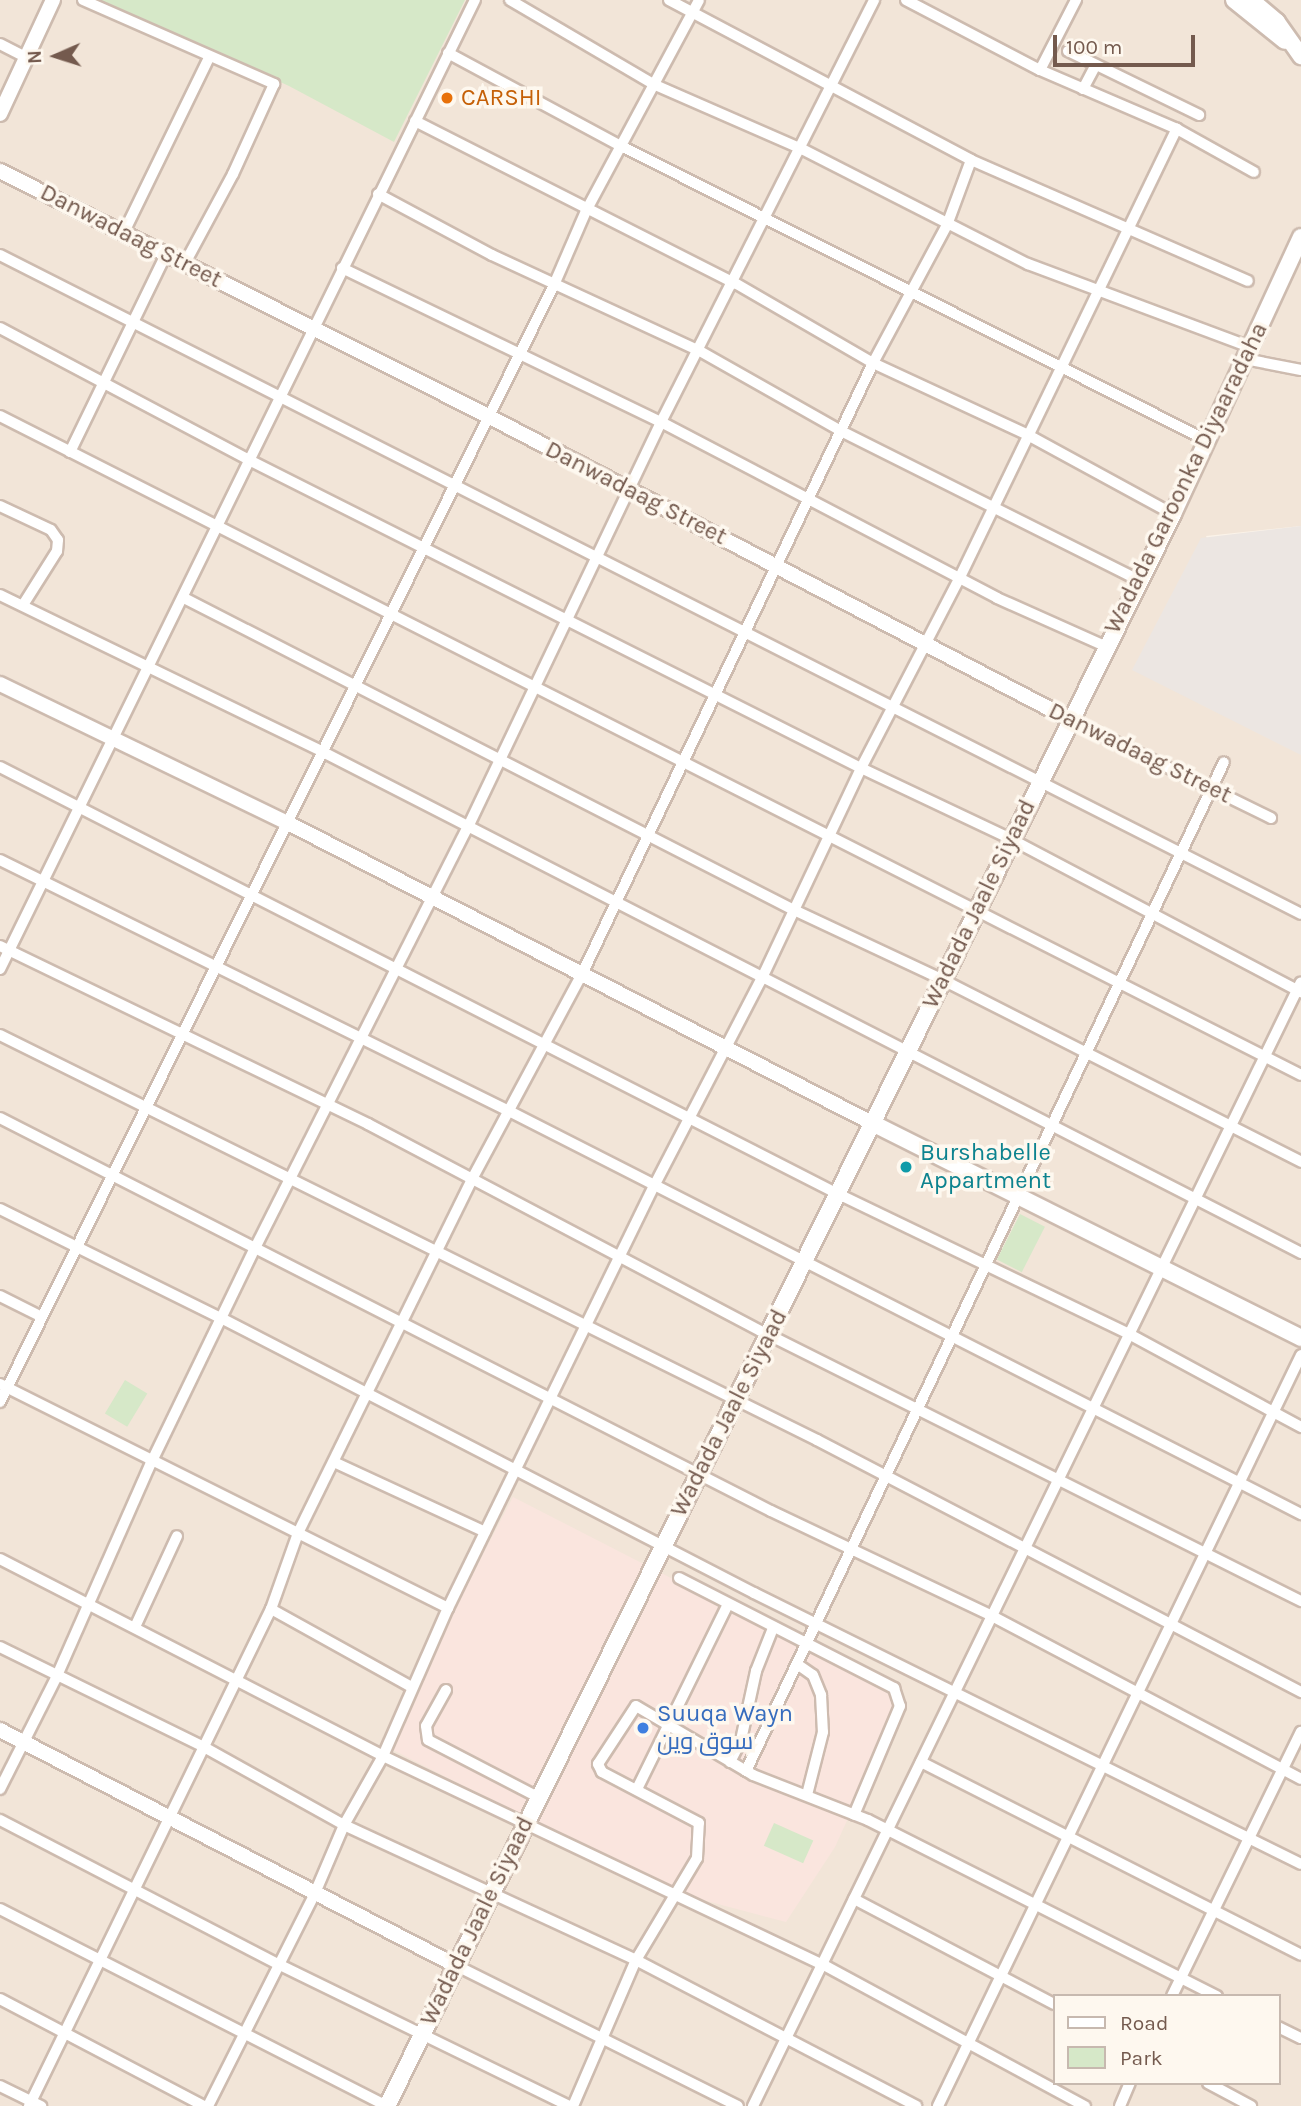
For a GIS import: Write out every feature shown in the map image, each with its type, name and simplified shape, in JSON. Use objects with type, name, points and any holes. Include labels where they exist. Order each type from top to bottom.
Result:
[{"type":"main road","points":[[1234,0],[1296,50]]},
{"type":"main road","points":[[1251,0],[1277,22],[1296,50]]},
{"type":"main road","name":"Wadada Garoonka Diyaaradaha","points":[[1069,719],[1173,514],[1301,237]]},
{"type":"main road","name":"Wadada Jaale Siyaad","points":[[386,2106],[769,1335],[836,1192],[1069,719]]},
{"type":"main road","points":[[872,1123],[1301,1338]]},
{"type":"street","points":[[1,108],[53,0]]},
{"type":"street","points":[[83,0],[209,58],[274,84],[233,174],[185,263]]},
{"type":"street","points":[[0,970],[4,949],[42,881],[184,598],[313,327],[475,0]]},
{"type":"street","points":[[510,0],[653,84],[802,149],[1028,264],[1097,289],[1248,353],[1301,370]]},
{"type":"street","points":[[668,0],[971,160],[1248,281]]},
{"type":"street","points":[[0,1402],[3,1386],[323,752],[422,547],[554,285],[586,211],[699,0]]},
{"type":"street","points":[[0,1789],[56,1678],[151,1462],[289,1178],[467,829],[531,688],[631,491],[661,422],[735,283],[765,217],[802,149],[874,0]]},
{"type":"street","points":[[906,0],[1040,69],[1177,129],[1254,172]]},
{"type":"street","points":[[1040,69],[1076,0]]},
{"type":"street","points":[[0,44],[25,57]]},
{"type":"street","points":[[1068,51],[1199,115]]},
{"type":"street","points":[[448,53],[621,146],[1060,369],[1208,441]]},
{"type":"street","points":[[124,232],[209,58]]},
{"type":"street","points":[[1083,89],[1096,65]]},
{"type":"street","points":[[415,121],[586,211],[735,283],[873,363],[1026,434],[1173,514]]},
{"type":"street","points":[[0,1999],[63,2029],[206,2106],[315,1894],[344,1825],[383,1756],[412,1687],[485,1532],[554,1397],[654,1186],[761,980],[861,768],[960,578],[991,506],[1177,129]]},
{"type":"street","points":[[0,2085],[34,2104],[63,2029],[137,1889],[234,1680],[271,1609],[298,1533],[404,1324],[471,1181],[582,974],[645,833],[745,631],[775,564],[843,432],[873,363],[947,225],[971,160]]},
{"type":"street","name":"Danwadaag Street","points":[[0,171],[488,416],[1069,719],[1271,818]]},
{"type":"street","points":[[378,194],[554,285],[698,351],[843,432],[1138,580]]},
{"type":"street","points":[[70,452],[131,320],[166,254]]},
{"type":"street","points":[[0,256],[1301,914]]},
{"type":"street","points":[[342,268],[661,422],[960,578],[1105,646]]},
{"type":"street","points":[[0,328],[251,461],[861,768],[1011,839],[1300,988],[753,2106]]},
{"type":"street","points":[[0,415],[531,688],[1301,1075]]},
{"type":"street","points":[[0,506],[51,530],[58,540],[57,551],[23,605]]},
{"type":"street","points":[[0,595],[323,752],[467,829],[614,900],[761,980],[1196,1196],[1301,1252]]},
{"type":"street","points":[[184,598],[794,910],[941,979],[1301,1162]]},
{"type":"street","points":[[0,684],[286,822],[872,1123]]},
{"type":"street","points":[[746,1771],[1224,762]]},
{"type":"street","points":[[0,767],[249,897],[544,1041],[836,1192],[1129,1334],[1301,1427]]},
{"type":"street","points":[[0,860],[217,965],[804,1262],[953,1334],[1301,1514]]},
{"type":"street","points":[[4,949],[328,1104],[769,1335],[1301,1601]]},
{"type":"street","points":[[0,1035],[734,1403],[817,1440],[1169,1627],[1301,1692]]},
{"type":"street","points":[[0,1118],[256,1246],[404,1324],[554,1397],[698,1474],[992,1616],[1301,1779]]},
{"type":"street","points":[[0,1209],[221,1318],[515,1471],[956,1689],[1101,1766],[1301,1864]]},
{"type":"street","points":[[0,1296],[40,1316]]},
{"type":"street","points":[[938,2106],[1065,1837],[1139,1693],[1270,1412],[1301,1355]]},
{"type":"street","points":[[3,1386],[448,1608]]},
{"type":"street","points":[[336,1462],[485,1532]]},
{"type":"street","points":[[135,1627],[177,1536]]},
{"type":"street","points":[[0,1559],[383,1756],[822,1964],[968,2047],[1085,2106]]},
{"type":"street","points":[[679,1578],[727,1606],[894,1688],[900,1696],[900,1706],[854,1815]]},
{"type":"street","points":[[638,1789],[727,1606]]},
{"type":"street","points":[[271,1609],[412,1687]]},
{"type":"street","points":[[730,1762],[741,1740],[756,1671],[773,1628]]},
{"type":"street","points":[[0,1647],[56,1678],[204,1747],[344,1825],[489,1895],[636,1960],[787,2036],[916,2106]]},
{"type":"street","points":[[797,1664],[813,1675],[821,1695],[823,1732],[807,1796]]},
{"type":"street","points":[[446,1690],[426,1726],[428,1740],[538,1797]]},
{"type":"street","points":[[0,1821],[137,1889],[278,1964],[571,2106],[636,1960],[697,1858],[699,1823],[602,1772],[598,1764],[636,1706],[746,1771],[854,1815],[1213,1994]]},
{"type":"street","points":[[0,1730],[315,1894],[738,2106]]},
{"type":"street","points":[[1173,1994],[1301,1732]]},
{"type":"street","points":[[921,1762],[1213,1914],[1301,1955]]},
{"type":"street","points":[[854,1899],[1052,2003]]},
{"type":"street","points":[[0,1909],[386,2106]]},
{"type":"street","points":[[1280,2028],[1301,2038]]},
{"type":"street","points":[[1120,2106],[1129,2085]]},
{"type":"street","points":[[1212,2085],[1251,2106]]},
{"type":"shaded area","points":[[0,0],[1301,0],[1301,526],[1206,536],[1301,748],[1301,2106],[0,2106]]},
{"type":"shaded area","points":[[1301,526],[1301,755],[1132,670],[1201,538]]},
{"type":"shaded area","name":"Suuqa Wayn سوق وين","points":[[513,1497],[903,1697],[835,1847],[786,1922],[669,1891],[389,1748],[451,1615]]},
{"type":"green space","points":[[100,0],[465,0],[394,142],[289,86]]},
{"type":"green space","points":[[1020,1214],[1045,1227],[1022,1272],[997,1259]]},
{"type":"green space","points":[[125,1380],[147,1393],[127,1427],[105,1413]]},
{"type":"green space","points":[[774,1823],[813,1840],[803,1863],[764,1846]]},
{"type":"place","name":"CARSHI","points":[[447,98]]},
{"type":"place","name":"Burshabelle Appartment","points":[[906,1167]]},
{"type":"place","name":"Suuqa Wayn سوق وين","points":[[643,1728]]}]
